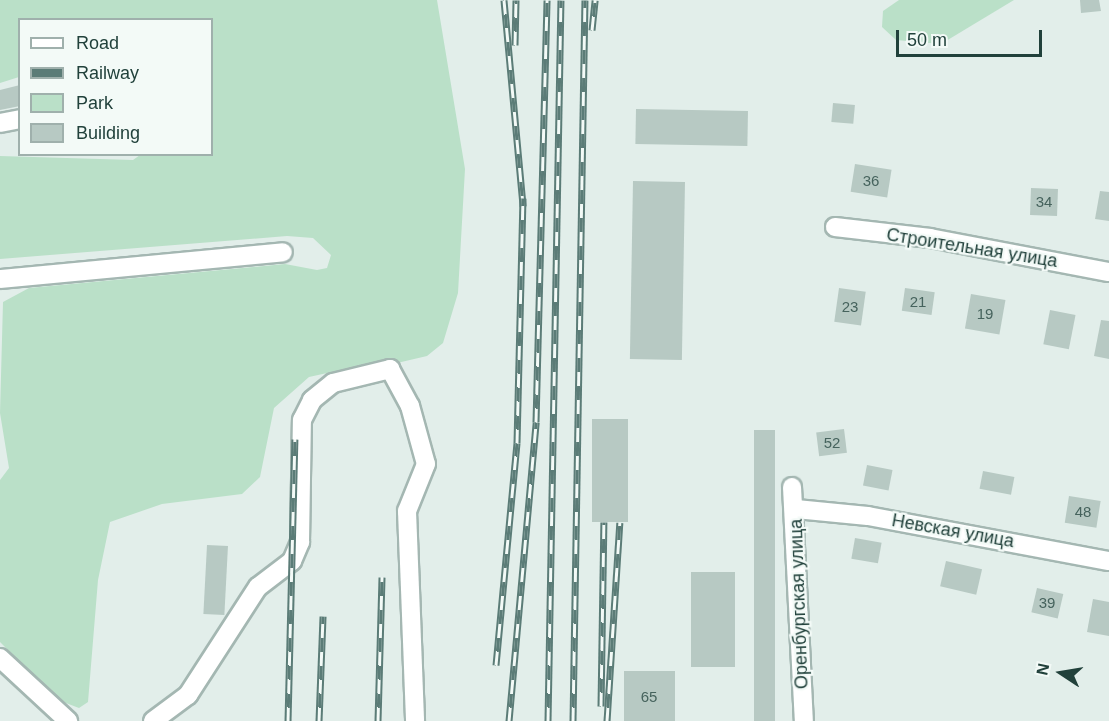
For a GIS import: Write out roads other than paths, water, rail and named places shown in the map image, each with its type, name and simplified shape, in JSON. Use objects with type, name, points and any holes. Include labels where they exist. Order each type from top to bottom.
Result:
[{"type":"lane","points":[[0,123],[18,119]]},
{"type":"lane","name":"Строительная улица","points":[[835,227],[930,238],[1109,272]]},
{"type":"lane","points":[[0,279],[283,252]]},
{"type":"lane","points":[[153,721],[188,695],[258,587],[292,561],[300,542],[302,420],[312,400],[333,383],[390,369],[410,406],[426,464],[407,511],[415,721]]},
{"type":"lane","name":"Оренбургская улица","points":[[792,487],[796,509],[804,721]]},
{"type":"lane","name":"Невская улица","points":[[796,509],[868,516],[1109,561]]},
{"type":"lane","points":[[0,658],[68,721]]},
{"type":"railway","points":[[504,0],[523,206]]},
{"type":"railway","points":[[515,45],[516,0]]},
{"type":"railway","points":[[509,721],[536,422],[547,0]]},
{"type":"railway","points":[[548,721],[561,0]]},
{"type":"railway","points":[[573,721],[585,0]]},
{"type":"railway","points":[[592,30],[595,0]]},
{"type":"railway","points":[[496,665],[517,443],[523,198]]},
{"type":"railway","points":[[288,721],[295,439]]},
{"type":"railway","points":[[601,706],[604,522]]},
{"type":"railway","points":[[607,721],[620,522]]},
{"type":"railway","points":[[378,721],[382,577]]},
{"type":"railway","points":[[319,721],[323,616]]}]
